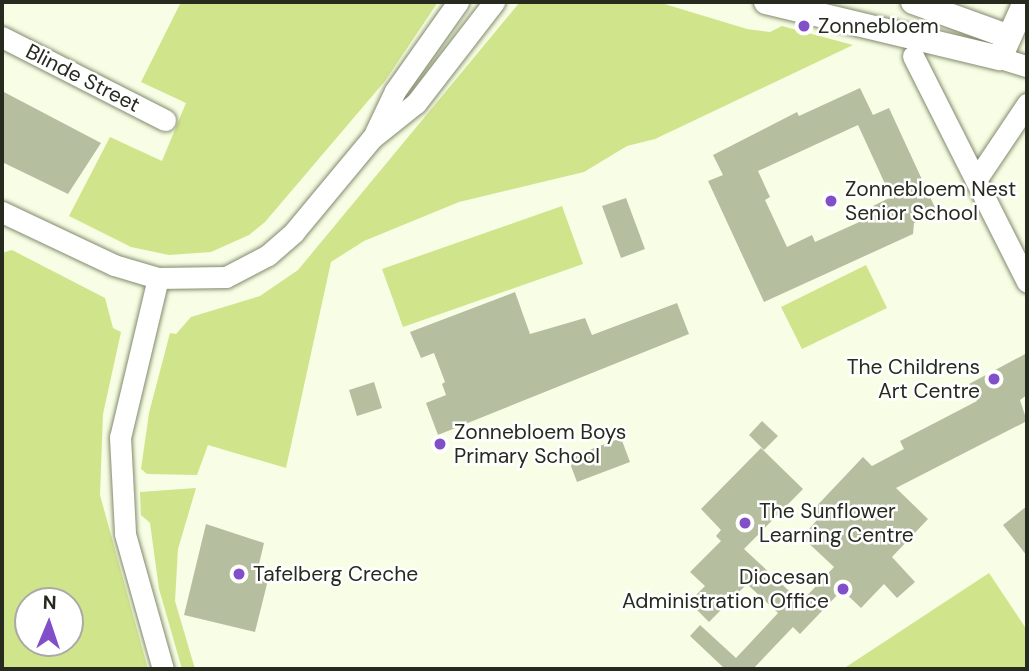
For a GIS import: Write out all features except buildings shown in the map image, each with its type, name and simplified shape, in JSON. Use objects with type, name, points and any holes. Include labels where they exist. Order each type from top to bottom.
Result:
[{"type":"street","points":[[372,138],[396,92],[458,2]]},
{"type":"street","points":[[2,212],[114,265],[158,278],[226,277],[268,255],[294,232],[372,138],[416,103],[494,2]]},
{"type":"street","points":[[766,2],[1004,47],[1027,54]]},
{"type":"street","points":[[913,2],[1004,47],[1027,66]]},
{"type":"street","points":[[1004,47],[1025,2]]},
{"type":"street","name":"Blinde Street","points":[[2,37],[165,120]]},
{"type":"street","points":[[913,56],[1027,282]]},
{"type":"street","points":[[976,180],[1027,104]]},
{"type":"street","points":[[158,278],[120,437],[125,534],[163,669]]},
{"type":"green space","points":[[181,2],[438,2],[385,81],[265,222],[249,235],[211,252],[169,255],[131,247],[69,216],[110,137],[162,161],[186,103],[141,82]]},
{"type":"green space","points":[[520,2],[658,2],[747,29],[770,32],[782,26],[853,45],[655,139],[627,146],[584,172],[459,202],[364,241],[331,262],[286,468],[208,445],[197,475],[147,474],[141,469],[149,413],[170,333],[176,334],[191,317],[260,296],[298,270]]},
{"type":"green space","points":[[562,206],[583,264],[403,327],[382,269]]},
{"type":"green space","points":[[12,250],[105,298],[113,328],[121,332],[103,414],[100,495],[148,669],[2,669],[2,253]]},
{"type":"green space","points":[[866,265],[887,308],[802,349],[781,307]]},
{"type":"green space","points":[[196,488],[178,549],[175,601],[195,669],[182,669],[159,589],[150,523],[141,515],[140,492]]},
{"type":"green space","points":[[989,573],[1027,630],[1027,669],[843,669]]},
{"type":"place","name":"Zonnebloem","points":[[804,26]]},
{"type":"place","name":"Zonnebloem Nest Senior School","points":[[831,201]]},
{"type":"place","name":"The Childrens Art Centre","points":[[994,379]]},
{"type":"place","name":"Zonnebloem Boys Primary School","points":[[440,444]]},
{"type":"place","name":"The Sunflower Learning Centre","points":[[745,523]]},
{"type":"place","name":"Tafelberg Creche","points":[[239,574]]},
{"type":"place","name":"Diocesan Administration Office","points":[[843,589]]}]
